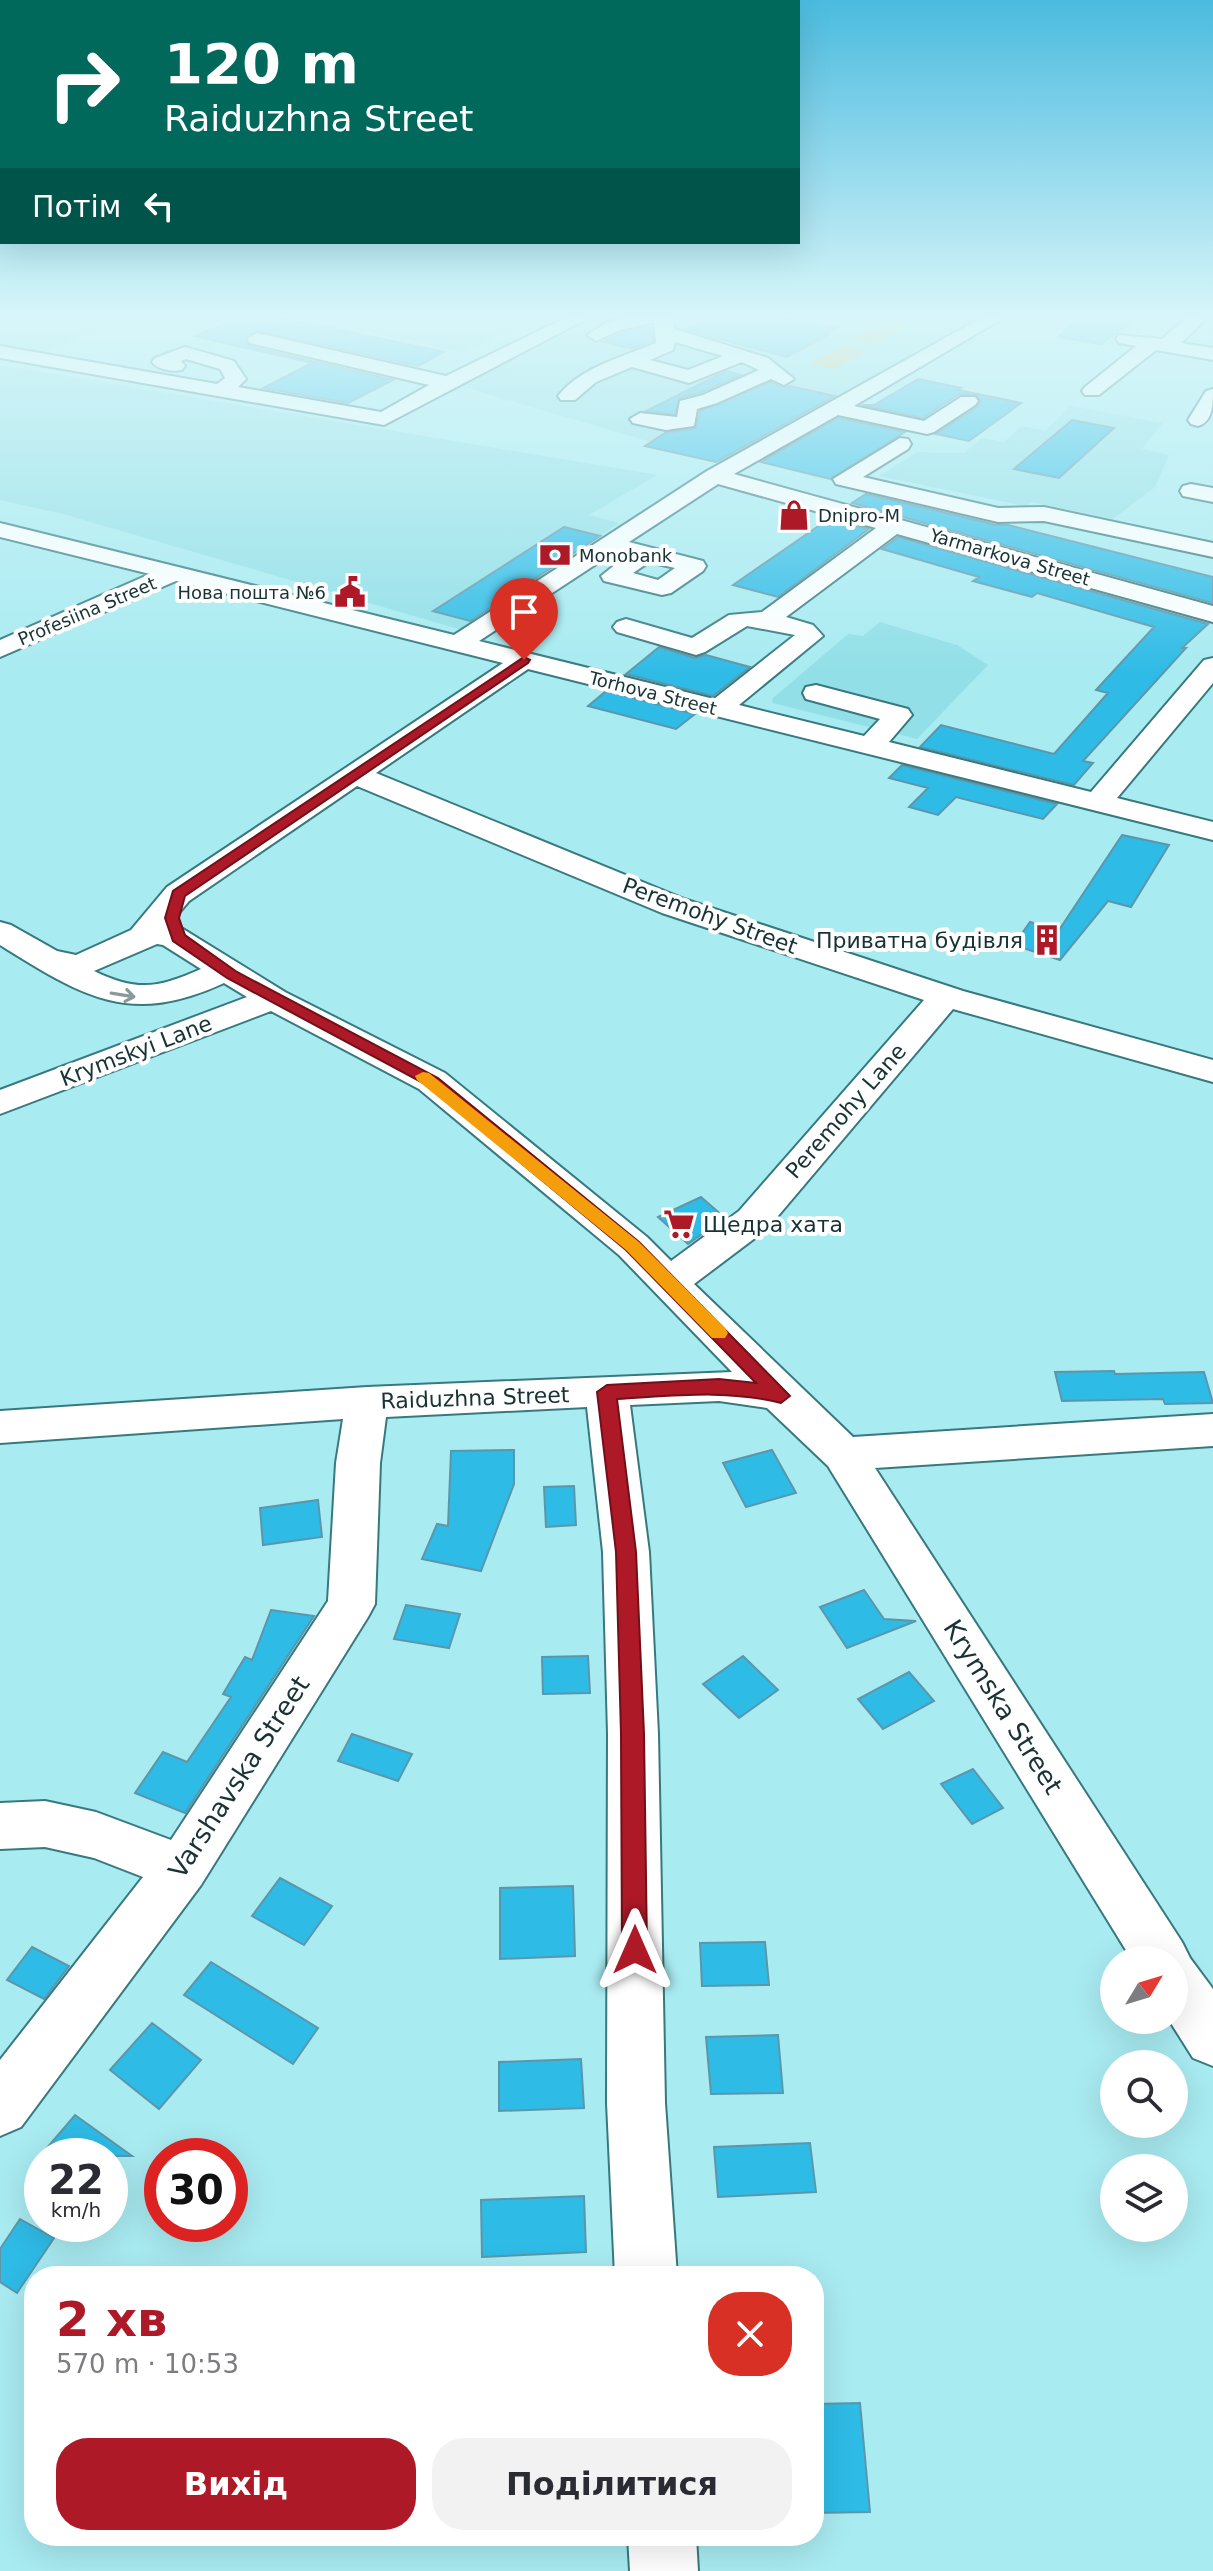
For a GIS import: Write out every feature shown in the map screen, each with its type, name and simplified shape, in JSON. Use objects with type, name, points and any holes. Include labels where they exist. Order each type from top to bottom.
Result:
[{"type":"street","points":[[459,643],[607,544],[789,434]]},
{"type":"street","points":[[900,444],[844,479],[998,515],[1044,514],[1213,550]]},
{"type":"street","name":"Yarmarkova Street","points":[[715,476],[1213,614]]},
{"type":"street","points":[[930,535],[968,509]]},
{"type":"street","points":[[1144,535],[1167,513]]},
{"type":"street","points":[[767,620],[894,525]]},
{"type":"street","name":"Torhova Street","points":[[7,537],[174,573],[1213,831]]},
{"type":"street","points":[[607,544],[646,553]]},
{"type":"street","name":"Profesiina Street","points":[[0,649],[174,573]]},
{"type":"street","points":[[626,627],[696,647],[736,618],[753,616],[804,630],[810,636],[718,709]]},
{"type":"street","points":[[143,936],[178,894],[524,660]]},
{"type":"street","points":[[1099,801],[1213,666]]},
{"type":"street","points":[[816,693],[898,715],[872,744]]},
{"type":"street","name":"Peremohy Street","points":[[355,775],[673,906],[946,996],[1213,1071]]},
{"type":"street","points":[[178,894],[172,918],[174,929],[182,941]]},
{"type":"street","points":[[0,932],[100,990],[131,997],[172,993],[225,970]]},
{"type":"street","points":[[54,962],[76,965],[95,962],[143,936],[163,933],[182,941],[273,999],[432,1081],[633,1246],[781,1396],[843,1454],[1213,1430]]},
{"type":"street","name":"Peremohy Lane","points":[[667,1282],[702,1260],[753,1220],[946,996]]},
{"type":"street","name":"Krymskyi Lane","points":[[0,1103],[273,999]]},
{"type":"street","name":"Raiduzhna Street","points":[[0,1427],[367,1402],[719,1386],[754,1389],[781,1396]]},
{"type":"street","points":[[607,1392],[626,1552],[633,1734],[636,2103],[645,2266]]},
{"type":"street","name":"Varshavska Street","points":[[0,2107],[182,1868],[351,1604],[358,1463],[367,1402]]},
{"type":"street","name":"Krymska Street","points":[[843,1454],[1154,1946]]},
{"type":"street","points":[[0,1826],[45,1824],[96,1835],[182,1868]]},
{"type":"street","points":[[1188,2000],[1213,2039]]},
{"type":"street","points":[[663,2546],[664,2571]]},
{"type":"shaded area","points":[[0,434],[412,434],[657,475],[589,515],[619,523],[462,630],[63,514],[0,500]]},
{"type":"shaded area","points":[[623,434],[782,434],[729,465]]},
{"type":"shaded area","points":[[1013,434],[1154,434],[1142,449],[1169,455],[1155,487],[1113,519],[1032,502],[1025,506],[879,476],[917,452],[964,453],[982,438],[1004,442]]},
{"type":"shaded area","points":[[880,622],[957,645],[988,665],[917,739],[773,703],[772,699],[848,634],[863,636]]},
{"type":"building","points":[[663,434],[767,434],[716,462],[645,446]]},
{"type":"building","points":[[810,434],[902,434],[830,479],[761,462]]},
{"type":"building","points":[[936,434],[979,434],[969,441]]},
{"type":"building","points":[[1055,434],[1107,434],[1059,478],[1014,469]]},
{"type":"building","points":[[866,494],[1008,525],[1213,577],[1213,603],[852,503]]},
{"type":"building","points":[[830,518],[869,529],[778,597],[733,585]]},
{"type":"building","points":[[564,527],[600,536],[470,621],[433,611]]},
{"type":"building","points":[[898,537],[1208,624],[1182,648],[1186,648],[1083,761],[1093,763],[1074,785],[920,747],[941,725],[1054,754],[1108,693],[1096,690],[1154,627],[1037,593],[1032,597],[973,581],[979,577],[882,549]]},
{"type":"building","points":[[659,647],[695,658],[706,655],[750,667],[713,696],[626,674]]},
{"type":"building","points":[[606,691],[695,714],[676,729],[588,706]]},
{"type":"building","points":[[902,765],[1057,804],[1043,819],[956,797],[938,815],[909,807],[928,788],[889,778]]},
{"type":"building","points":[[1122,835],[1169,845],[1131,907],[1108,901],[1060,960],[1014,945],[1030,922],[1059,930]]},
{"type":"building","points":[[701,1197],[725,1218],[688,1244],[658,1217]]},
{"type":"building","points":[[1114,1371],[1115,1374],[1204,1372],[1213,1403],[1165,1404],[1163,1399],[1062,1401],[1055,1372]]},
{"type":"building","points":[[514,1450],[514,1484],[481,1571],[422,1559],[437,1524],[448,1526],[451,1451]]},
{"type":"building","points":[[772,1450],[796,1493],[746,1507],[723,1463]]},
{"type":"building","points":[[574,1486],[576,1525],[546,1527],[544,1487]]},
{"type":"building","points":[[318,1500],[322,1537],[263,1545],[260,1508]]},
{"type":"building","points":[[864,1590],[884,1619],[916,1621],[847,1648],[820,1607]]},
{"type":"building","points":[[406,1605],[460,1614],[449,1648],[394,1639]]},
{"type":"building","points":[[271,1610],[314,1616],[185,1813],[135,1793],[163,1752],[187,1762],[231,1697],[223,1694],[245,1657],[252,1660]]},
{"type":"building","points":[[588,1656],[590,1693],[543,1694],[542,1657]]},
{"type":"building","points":[[743,1656],[778,1690],[739,1718],[703,1684]]},
{"type":"building","points":[[909,1672],[934,1701],[883,1729],[858,1699]]},
{"type":"building","points":[[352,1734],[412,1754],[398,1781],[338,1761]]},
{"type":"building","points":[[973,1769],[1003,1808],[972,1824],[941,1784]]},
{"type":"building","points":[[280,1878],[332,1906],[304,1945],[252,1916]]},
{"type":"building","points":[[573,1886],[575,1956],[500,1959],[500,1888]]},
{"type":"building","points":[[765,1942],[769,1985],[702,1986],[700,1943]]},
{"type":"building","points":[[32,1947],[69,1966],[44,1999],[7,1980]]},
{"type":"building","points":[[211,1962],[318,2028],[293,2064],[184,1995]]},
{"type":"building","points":[[152,2023],[201,2060],[159,2109],[110,2070]]},
{"type":"building","points":[[778,2035],[783,2093],[711,2094],[706,2037]]},
{"type":"building","points":[[581,2059],[584,2108],[499,2111],[499,2062]]},
{"type":"building","points":[[75,2115],[107,2138],[55,2138]]},
{"type":"building","points":[[810,2143],[816,2192],[718,2197],[714,2147]]},
{"type":"building","points":[[584,2196],[586,2252],[482,2257],[481,2200]]},
{"type":"building","points":[[20,2219],[24,2221],[24,2242],[51,2242],[35,2266],[24,2266],[24,2283],[17,2293],[0,2282],[0,2249]]},
{"type":"building","points":[[860,2403],[870,2512],[824,2513],[824,2404]]},
{"type":"slow traffic","points":[[423,1076],[633,1246],[718,1333]]},
{"type":"place","name":"Dnipro-M","points":[[794,515]]},
{"type":"place","name":"Monobank","points":[[555,555]]},
{"type":"place","name":"Нова пошта №6","points":[[350,592]]},
{"type":"place","name":"Приватна будівля","points":[[1047,940]]},
{"type":"place","name":"Щедра хата","points":[[679,1224]]},
{"type":"route","points":[[524,660],[178,894],[172,918],[178,938],[232,975],[432,1081],[633,1246],[781,1396],[754,1389],[719,1386],[607,1392],[626,1552],[633,1734],[635,1950]]}]
